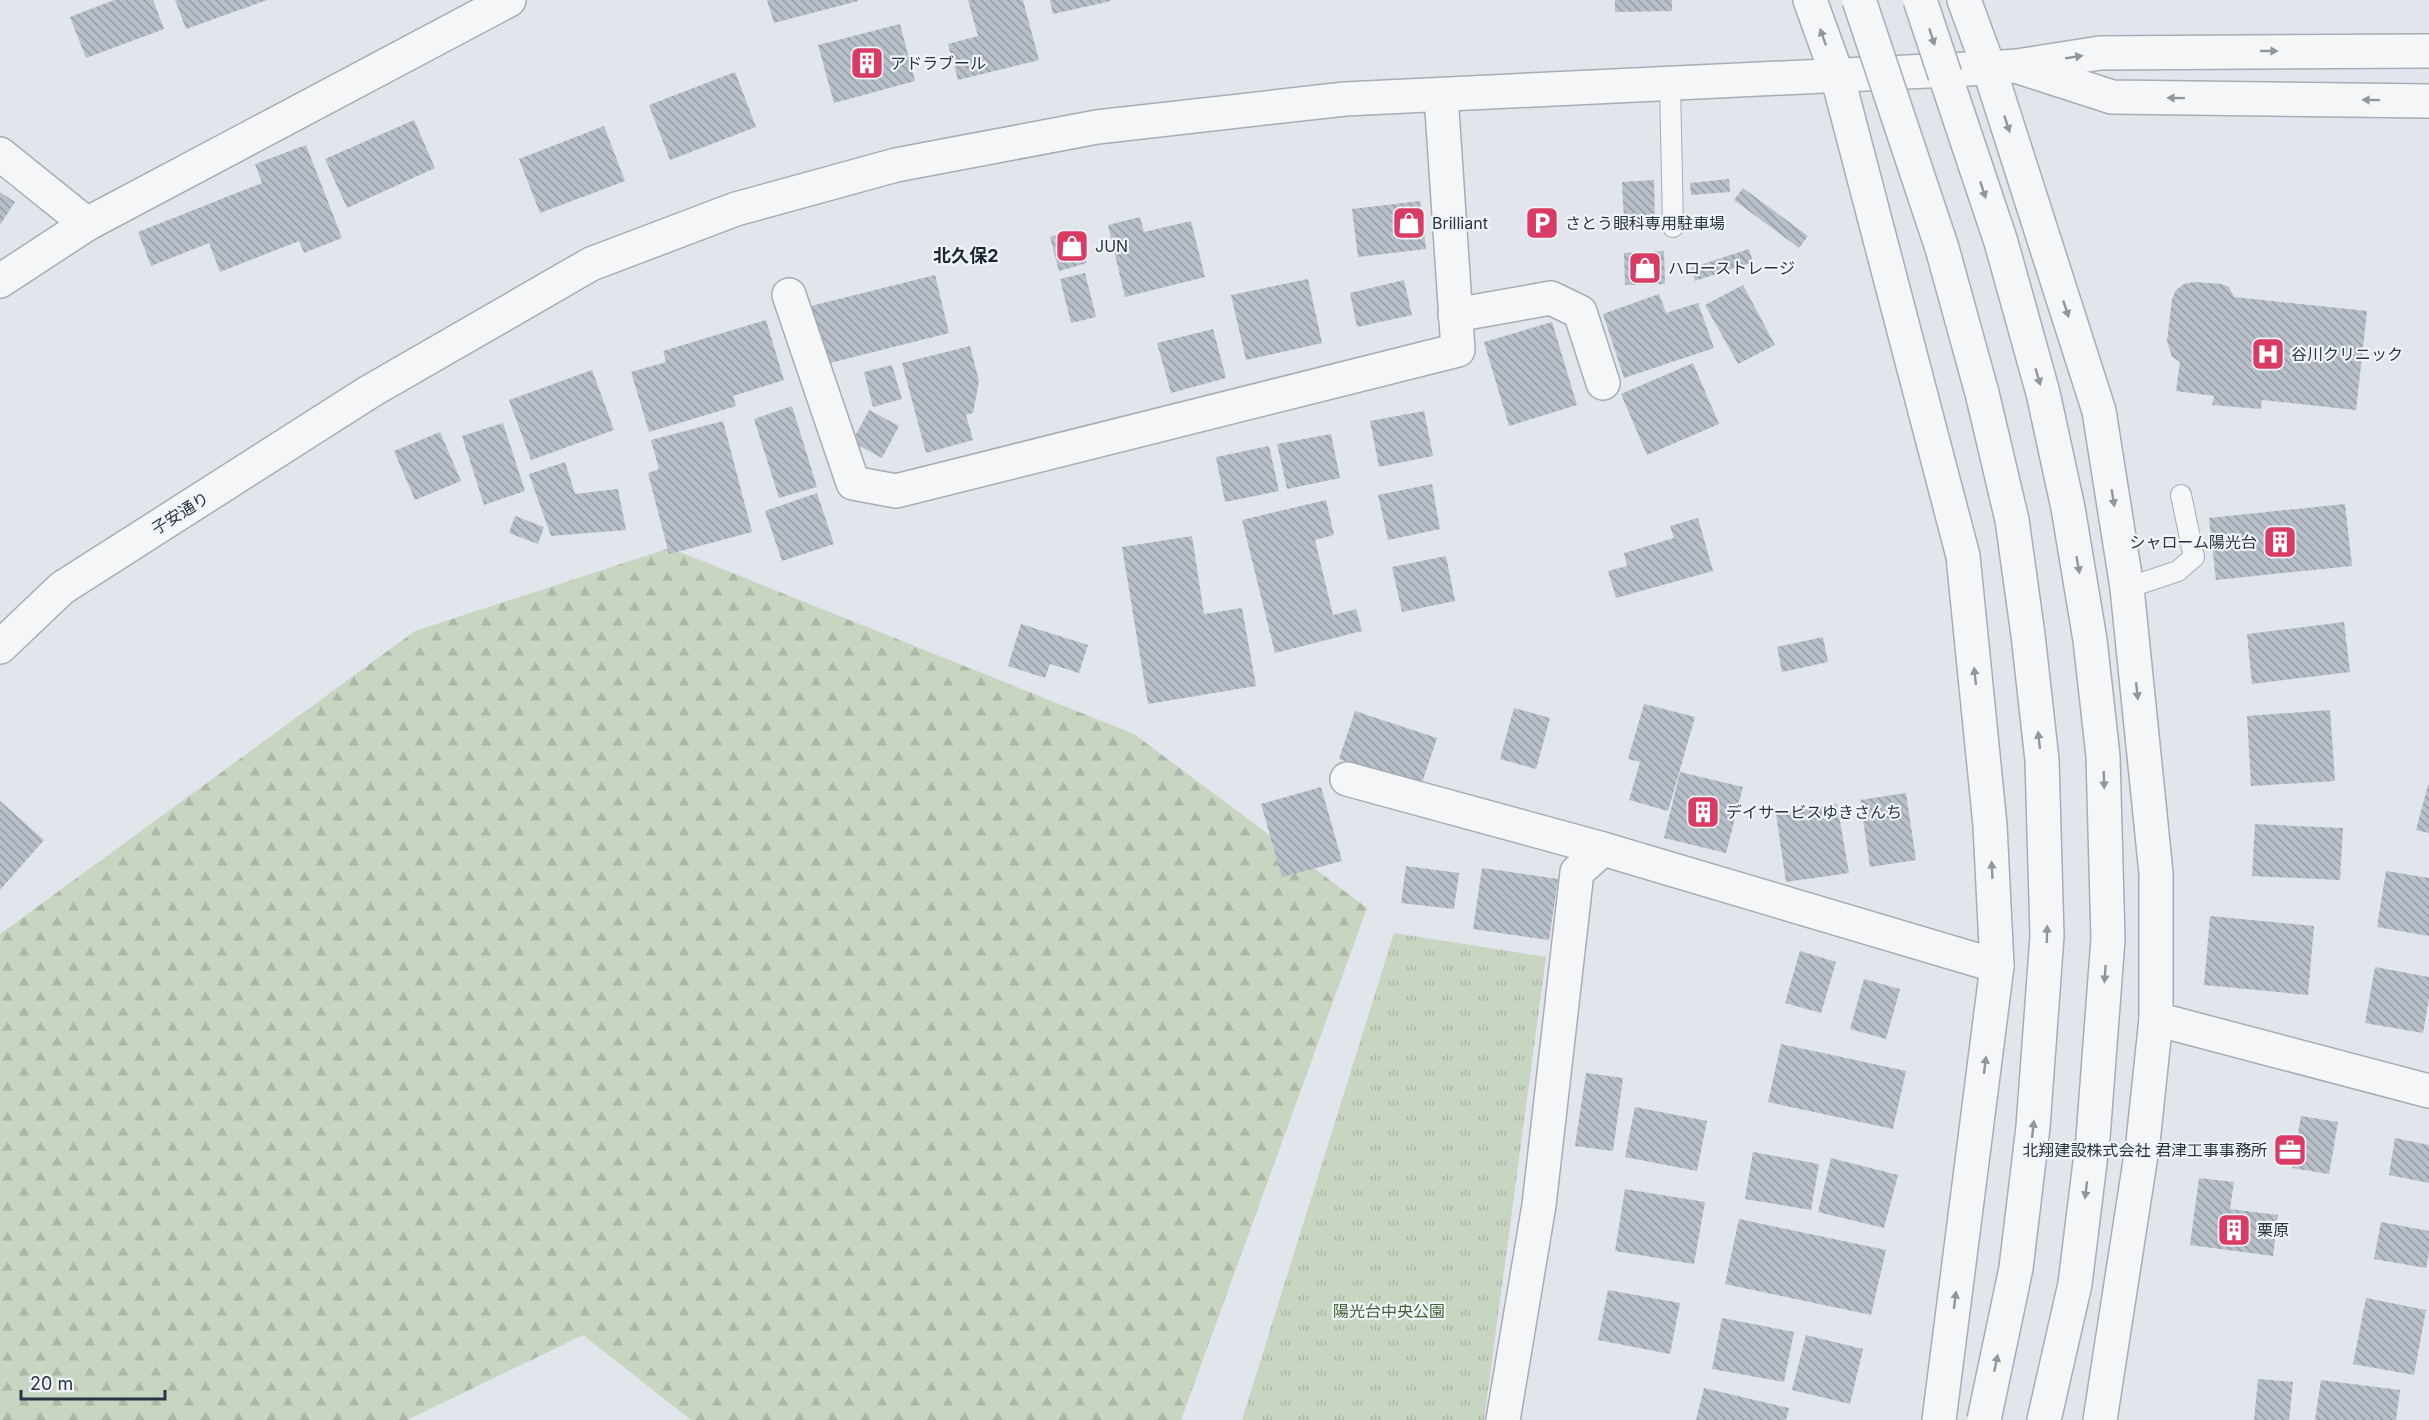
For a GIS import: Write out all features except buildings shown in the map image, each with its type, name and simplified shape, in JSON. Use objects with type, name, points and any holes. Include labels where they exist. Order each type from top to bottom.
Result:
[{"type":"street","points":[[0,281],[87,224],[509,0]]},
{"type":"street","points":[[1810,0],[1837,75],[1963,556],[1990,825],[1997,966],[1939,1420]]},
{"type":"street","points":[[1859,0],[1942,248],[1982,393],[2012,520],[2042,760],[2047,936],[2033,1127],[2016,1268],[1984,1420]]},
{"type":"street","points":[[1920,0],[2001,242],[2043,393],[2068,508],[2088,629],[2103,756],[2108,939],[2094,1126],[2075,1284],[2044,1420]]},
{"type":"street","points":[[1964,0],[2003,67],[2099,411],[2127,588],[2156,873],[2156,1019],[2143,1142],[2100,1420]]},
{"type":"street","points":[[2003,67],[2100,52],[2429,51]]},
{"type":"street","points":[[2003,67],[2112,97],[2429,101]]},
{"type":"street","name":"子安通り","points":[[0,647],[62,588],[369,392],[591,264],[736,209],[896,165],[1097,127],[1345,99],[2003,67]]},
{"type":"street","points":[[789,295],[853,483],[896,491],[1458,350],[1441,94]]},
{"type":"street","points":[[0,154],[87,224]]},
{"type":"street","points":[[1455,315],[1551,298],[1580,312],[1603,383]]},
{"type":"street","points":[[1347,779],[1603,849],[1997,966]]},
{"type":"street","points":[[1503,1420],[1539,1205],[1577,872],[1603,849]]},
{"type":"street","points":[[2156,1019],[2429,1091]]},
{"type":"lane","points":[[1670,83],[1673,227]]},
{"type":"lane","points":[[2127,588],[2178,571],[2194,557],[2181,495]]},
{"type":"green space","points":[[670,548],[1134,734],[1367,908],[1181,1420],[691,1420],[583,1335],[407,1420],[0,1420],[0,934],[415,631]]},
{"type":"green space","name":"陽光台中央公園","points":[[1394,933],[1546,957],[1484,1420],[1242,1420]]},
{"type":"place","name":"アドラブール","points":[[867,63]]},
{"type":"place","name":"Brilliant","points":[[1409,223]]},
{"type":"place","name":"さとう眼科専用駐車場","points":[[1542,223]]},
{"type":"place","name":"JUN","points":[[1072,246]]},
{"type":"place","name":"ハローストレージ","points":[[1645,268]]},
{"type":"place","name":"谷川クリニック","points":[[2268,354]]},
{"type":"place","name":"シャローム陽光台","points":[[2280,542]]},
{"type":"place","name":"デイサービスゆきさんち","points":[[1703,812]]},
{"type":"place","name":"北翔建設株式会社 君津工事事務所","points":[[2290,1150]]},
{"type":"place","name":"栗原","points":[[2234,1230]]},
{"type":"district","name":"北久保2","points":[[966,255]]}]
